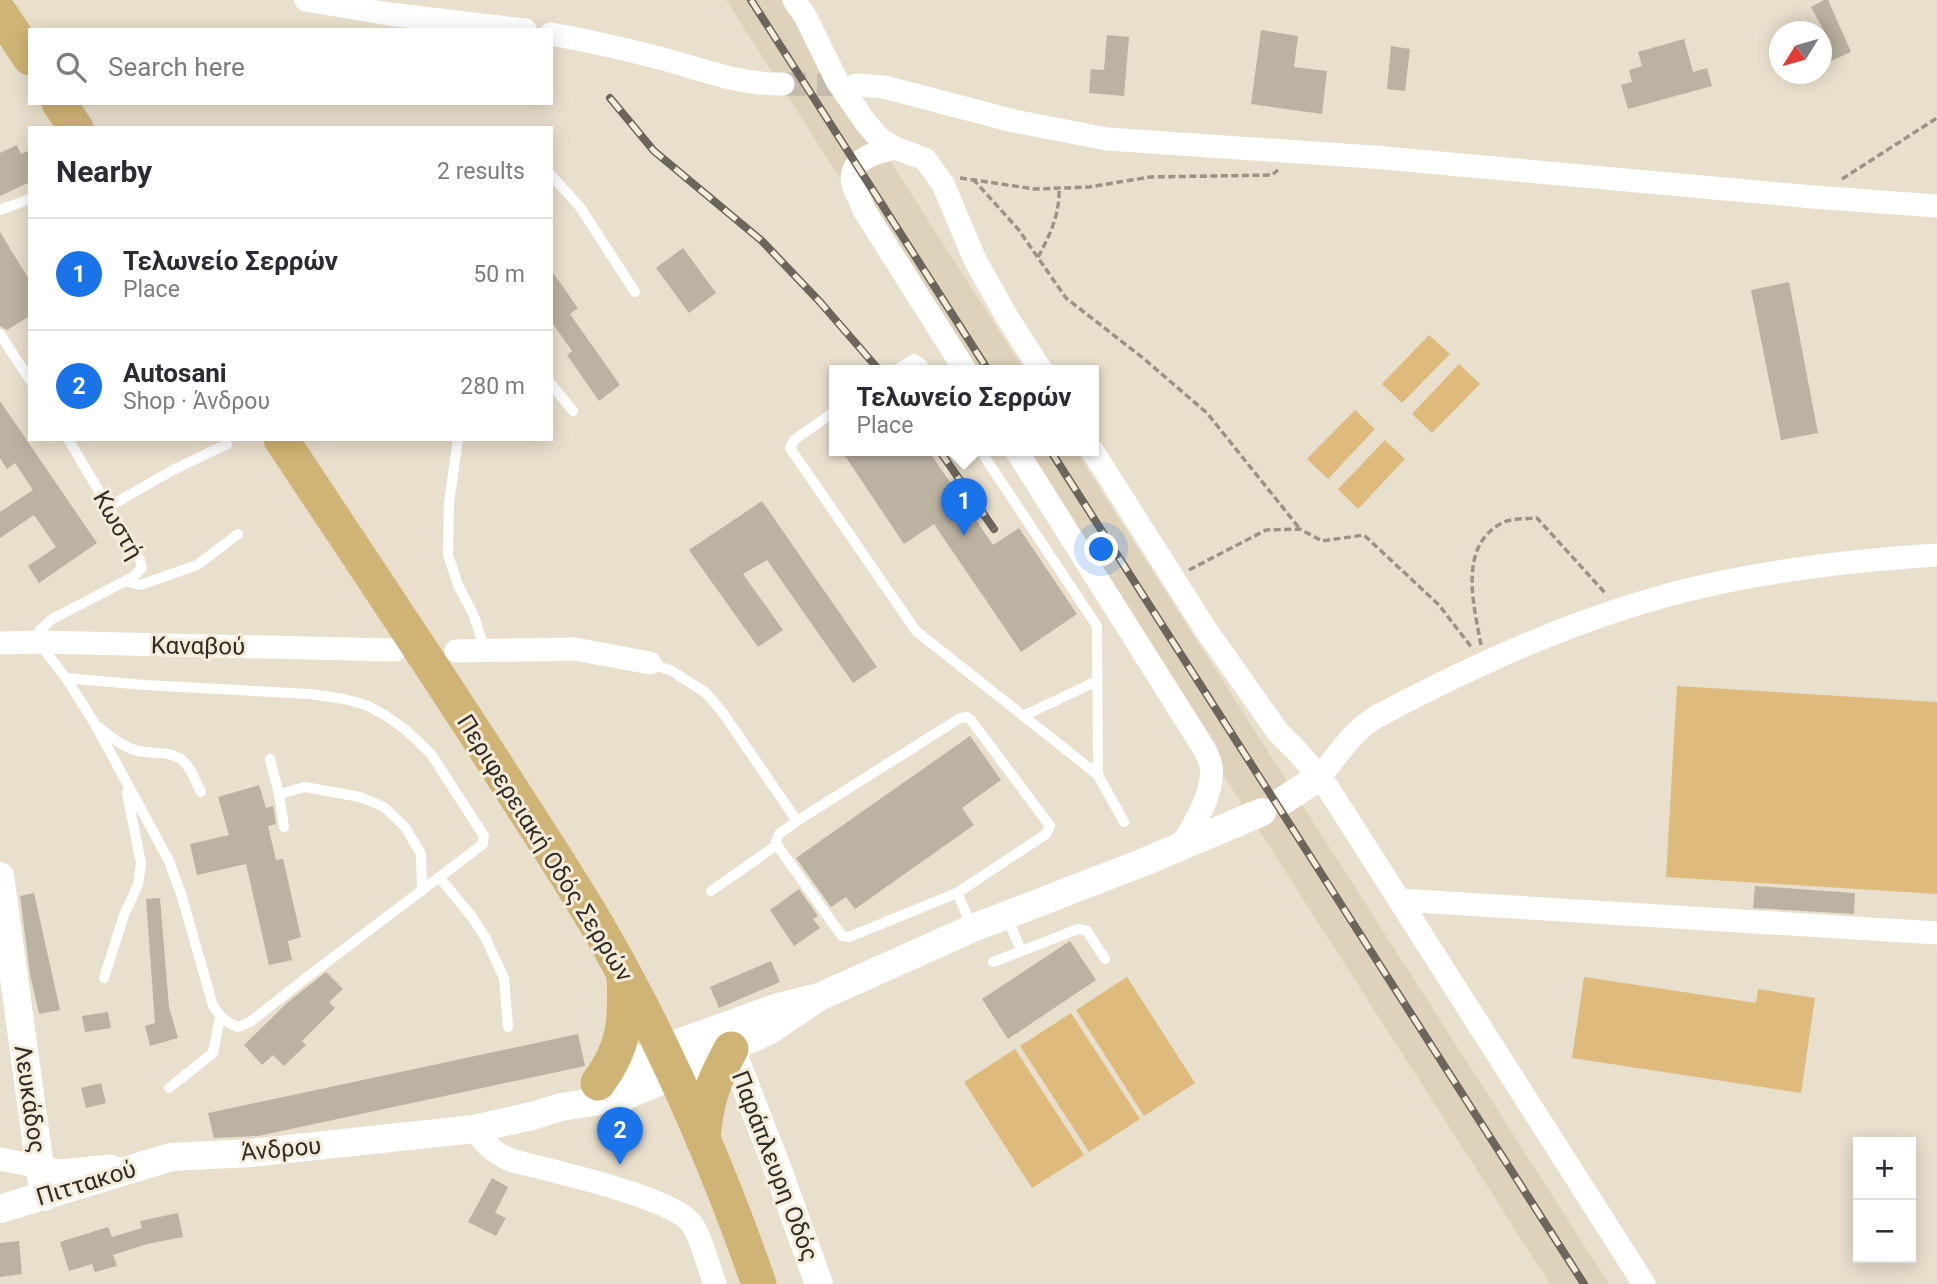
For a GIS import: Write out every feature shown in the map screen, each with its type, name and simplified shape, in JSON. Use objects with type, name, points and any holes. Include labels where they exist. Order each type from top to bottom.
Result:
[{"type":"main road","points":[[0,13],[28,55]]},
{"type":"main road","points":[[61,105],[75,126]]},
{"type":"main road","name":"Περιφερειακή Οδός Σερρών","points":[[282,441],[388,600],[447,663],[624,974],[703,1140],[759,1284]]},
{"type":"main road","points":[[598,1083],[611,1066],[620,1045],[625,1000],[624,974]]},
{"type":"main road","points":[[703,1140],[708,1098],[731,1049]]},
{"type":"street","points":[[306,0],[389,14],[508,28]]},
{"type":"street","points":[[794,0],[805,16],[837,81],[880,139],[895,148],[925,159],[937,176],[952,203],[975,260],[1038,365]]},
{"type":"street","points":[[553,34],[744,82],[783,84]]},
{"type":"street","points":[[855,85],[884,87],[1014,121],[1107,139],[1374,157],[1937,206]]},
{"type":"street","points":[[895,148],[877,152],[857,164],[852,173],[853,183],[864,210],[962,365]]},
{"type":"street","points":[[1020,456],[1205,750],[1211,766],[1207,796],[1180,847]]},
{"type":"street","points":[[1096,456],[1206,630],[1278,732],[1319,777],[1644,1284]]},
{"type":"street","points":[[561,1107],[620,1098],[668,1062],[778,1007],[819,997],[973,928],[1180,847],[1273,806],[1319,777],[1350,737],[1365,724],[1484,664],[1567,628],[1700,587],[1830,565],[1937,555]]},
{"type":"street","name":"Καναβού","points":[[0,643],[395,650]]},
{"type":"street","points":[[447,663],[485,650],[575,649],[650,663]]},
{"type":"street","name":"Λευκάδος","points":[[0,876],[7,978],[44,1197]]},
{"type":"street","points":[[1399,900],[1937,933]]},
{"type":"street","points":[[561,1107],[623,1068],[731,1049],[784,1022],[819,997]]},
{"type":"street","name":"Παράπλευρη Οδός","points":[[731,1049],[819,1284]]},
{"type":"street","name":"Άνδρου","points":[[0,1159],[40,1168],[73,1171],[171,1157],[251,1153],[474,1129],[523,1119],[561,1107]]},
{"type":"street","points":[[474,1129],[488,1148],[513,1161],[642,1197],[684,1217],[698,1236],[715,1284]]},
{"type":"street","name":"Πιττακού","points":[[0,1209],[171,1157]]},
{"type":"lane","points":[[553,176],[580,207],[635,292]]},
{"type":"lane","points":[[0,210],[28,200]]},
{"type":"lane","points":[[0,334],[28,377]]},
{"type":"lane","points":[[904,365],[914,359],[922,365]]},
{"type":"lane","points":[[553,386],[573,411]]},
{"type":"lane","points":[[829,416],[794,440],[791,444],[792,452],[916,631],[1098,775],[1124,822]]},
{"type":"lane","name":"Κωστή","points":[[38,642],[40,630],[52,619],[140,572],[142,565],[69,441]]},
{"type":"lane","points":[[457,441],[449,503],[448,555],[485,650]]},
{"type":"lane","points":[[108,507],[175,469],[227,444]]},
{"type":"lane","points":[[984,456],[1097,626],[1098,775]]},
{"type":"lane","points":[[125,581],[140,585],[197,565],[238,534]]},
{"type":"lane","points":[[38,642],[66,678],[95,724],[169,861],[213,1006],[229,1024],[238,1027],[250,1022],[483,844],[484,835],[431,754],[406,730],[366,705],[310,694],[66,678]]},
{"type":"lane","points":[[650,663],[672,671],[706,693],[723,713],[797,821]]},
{"type":"lane","points":[[1023,716],[1097,681]]},
{"type":"lane","points":[[967,717],[1050,826],[1046,834],[957,893],[846,937],[840,934],[777,845],[775,841],[779,834],[797,821],[960,718],[967,717]]},
{"type":"lane","points":[[95,724],[117,742],[135,750],[173,754],[185,762],[201,792]]},
{"type":"lane","points":[[270,758],[284,827]]},
{"type":"lane","points":[[104,978],[124,915],[138,885],[142,863],[124,780]]},
{"type":"lane","points":[[279,794],[305,787],[360,797],[384,807],[405,827],[421,854],[422,891]]},
{"type":"lane","points":[[711,891],[777,845]]},
{"type":"lane","points":[[440,878],[485,937],[504,978],[508,1027]]},
{"type":"lane","points":[[957,893],[973,928]]},
{"type":"lane","points":[[1006,916],[1021,950]]},
{"type":"lane","points":[[993,962],[1077,929],[1090,935],[1105,959]]},
{"type":"lane","points":[[169,1088],[214,1053],[220,1017]]},
{"type":"path","points":[[1813,197],[1937,118]]},
{"type":"path","points":[[937,176],[1035,188],[1089,187],[1150,177],[1272,175],[1298,153]]},
{"type":"path","points":[[973,179],[1018,229],[1066,298],[1143,358],[1207,413],[1300,529],[1322,541],[1364,535],[1439,605],[1484,664]]},
{"type":"path","points":[[1038,257],[1051,232],[1060,201],[1059,188]]},
{"type":"path","points":[[1484,664],[1473,593],[1473,564],[1476,551],[1488,533],[1501,522],[1537,518],[1619,610]]},
{"type":"path","points":[[1173,578],[1266,530],[1300,529]]},
{"type":"shaded area","points":[[726,0],[787,0],[1021,365],[960,365]]},
{"type":"shaded area","points":[[1429,335],[1450,354],[1402,403],[1382,384]]},
{"type":"shaded area","points":[[1459,364],[1480,384],[1432,433],[1412,414]]},
{"type":"shaded area","points":[[1355,410],[1375,429],[1328,479],[1307,459]]},
{"type":"shaded area","points":[[1385,440],[1405,459],[1358,509],[1338,489]]},
{"type":"shaded area","points":[[1019,456],[1079,456],[1609,1284],[1550,1284]]},
{"type":"shaded area","points":[[1677,686],[1937,702],[1937,894],[1666,877]]},
{"type":"shaded area","points":[[1127,977],[1195,1083],[1144,1116],[1076,1010]]},
{"type":"shaded area","points":[[1584,977],[1756,1003],[1758,989],[1815,998],[1801,1093],[1572,1058]]},
{"type":"shaded area","points":[[1071,1013],[1140,1119],[1089,1152],[1020,1046]]},
{"type":"shaded area","points":[[1015,1049],[1084,1155],[1032,1188],[964,1082]]},
{"type":"building","points":[[1828,0],[1851,52],[1832,61],[1832,21],[1819,21],[1811,7]]},
{"type":"building","points":[[1261,30],[1298,36],[1294,67],[1327,71],[1322,114],[1251,104]]},
{"type":"building","points":[[1107,35],[1129,37],[1124,96],[1089,93],[1091,69],[1104,70]]},
{"type":"building","points":[[1684,39],[1693,72],[1707,68],[1712,86],[1628,109],[1621,85],[1632,82],[1629,70],[1642,66],[1638,52]]},
{"type":"building","points":[[1391,46],[1410,49],[1405,91],[1387,89]]},
{"type":"building","points":[[17,145],[21,154],[28,151],[28,183],[0,196],[0,153]]},
{"type":"building","points":[[0,232],[28,278],[28,317],[7,330],[0,326]]},
{"type":"building","points":[[683,248],[716,293],[689,313],[656,268]]},
{"type":"building","points":[[553,273],[578,308],[570,314],[620,385],[599,401],[567,355],[572,351],[553,324]]},
{"type":"building","points":[[1789,282],[1818,433],[1781,440],[1751,290]]},
{"type":"building","points":[[0,401],[97,543],[39,583],[28,566],[56,547],[34,515],[0,538],[0,512],[33,490],[15,463],[7,469],[0,458]]},
{"type":"building","points":[[845,456],[932,456],[993,545],[1019,528],[1077,614],[1021,652],[934,524],[904,544]]},
{"type":"building","points":[[762,501],[877,667],[853,683],[767,560],[743,574],[783,630],[758,647],[689,550]]},
{"type":"building","points":[[970,736],[1001,780],[962,808],[974,825],[855,909],[846,897],[831,907],[796,858]]},
{"type":"building","points":[[259,785],[266,808],[273,806],[276,824],[268,826],[276,860],[283,859],[301,937],[288,941],[292,960],[269,965],[246,864],[197,875],[190,844],[229,835],[218,797]]},
{"type":"building","points":[[1755,886],[1855,893],[1854,914],[1753,908]]},
{"type":"building","points":[[799,889],[818,916],[813,919],[820,928],[794,946],[770,910]]},
{"type":"building","points":[[34,893],[60,1010],[39,1014],[30,974],[20,896]]},
{"type":"building","points":[[160,898],[169,1007],[178,1038],[150,1046],[145,1026],[155,1023],[146,899]]},
{"type":"building","points":[[1070,941],[1096,980],[1008,1039],[982,999]]},
{"type":"building","points":[[771,961],[780,982],[719,1008],[710,987]]},
{"type":"building","points":[[326,972],[343,989],[329,1002],[335,1008],[302,1041],[306,1045],[284,1066],[273,1055],[262,1065],[244,1045],[288,1002]]},
{"type":"building","points":[[108,1012],[111,1028],[85,1032],[82,1016]]},
{"type":"building","points":[[578,1034],[585,1066],[258,1136],[214,1138],[208,1113]]},
{"type":"building","points":[[101,1083],[106,1103],[86,1108],[81,1088]]},
{"type":"building","points":[[492,1178],[508,1187],[495,1213],[506,1218],[496,1236],[468,1222]]},
{"type":"building","points":[[178,1213],[183,1237],[147,1244],[113,1255],[117,1266],[95,1272],[92,1264],[69,1271],[60,1242],[108,1227],[112,1237],[142,1228],[140,1221]]},
{"type":"building","points":[[19,1241],[22,1274],[0,1277],[0,1243]]},
{"type":"tunnel","points":[[783,84],[855,85]]},
{"type":"railway","points":[[751,0],[985,365]]},
{"type":"railway","points":[[610,98],[654,151],[762,241],[875,365]]},
{"type":"railway","points":[[943,456],[994,529]]},
{"type":"railway","points":[[1054,456],[1584,1284]]},
{"type":"place","name":"Τελωνείο Σερρών","points":[[964,536]]},
{"type":"place","name":"Autosani","points":[[620,1165]]}]
